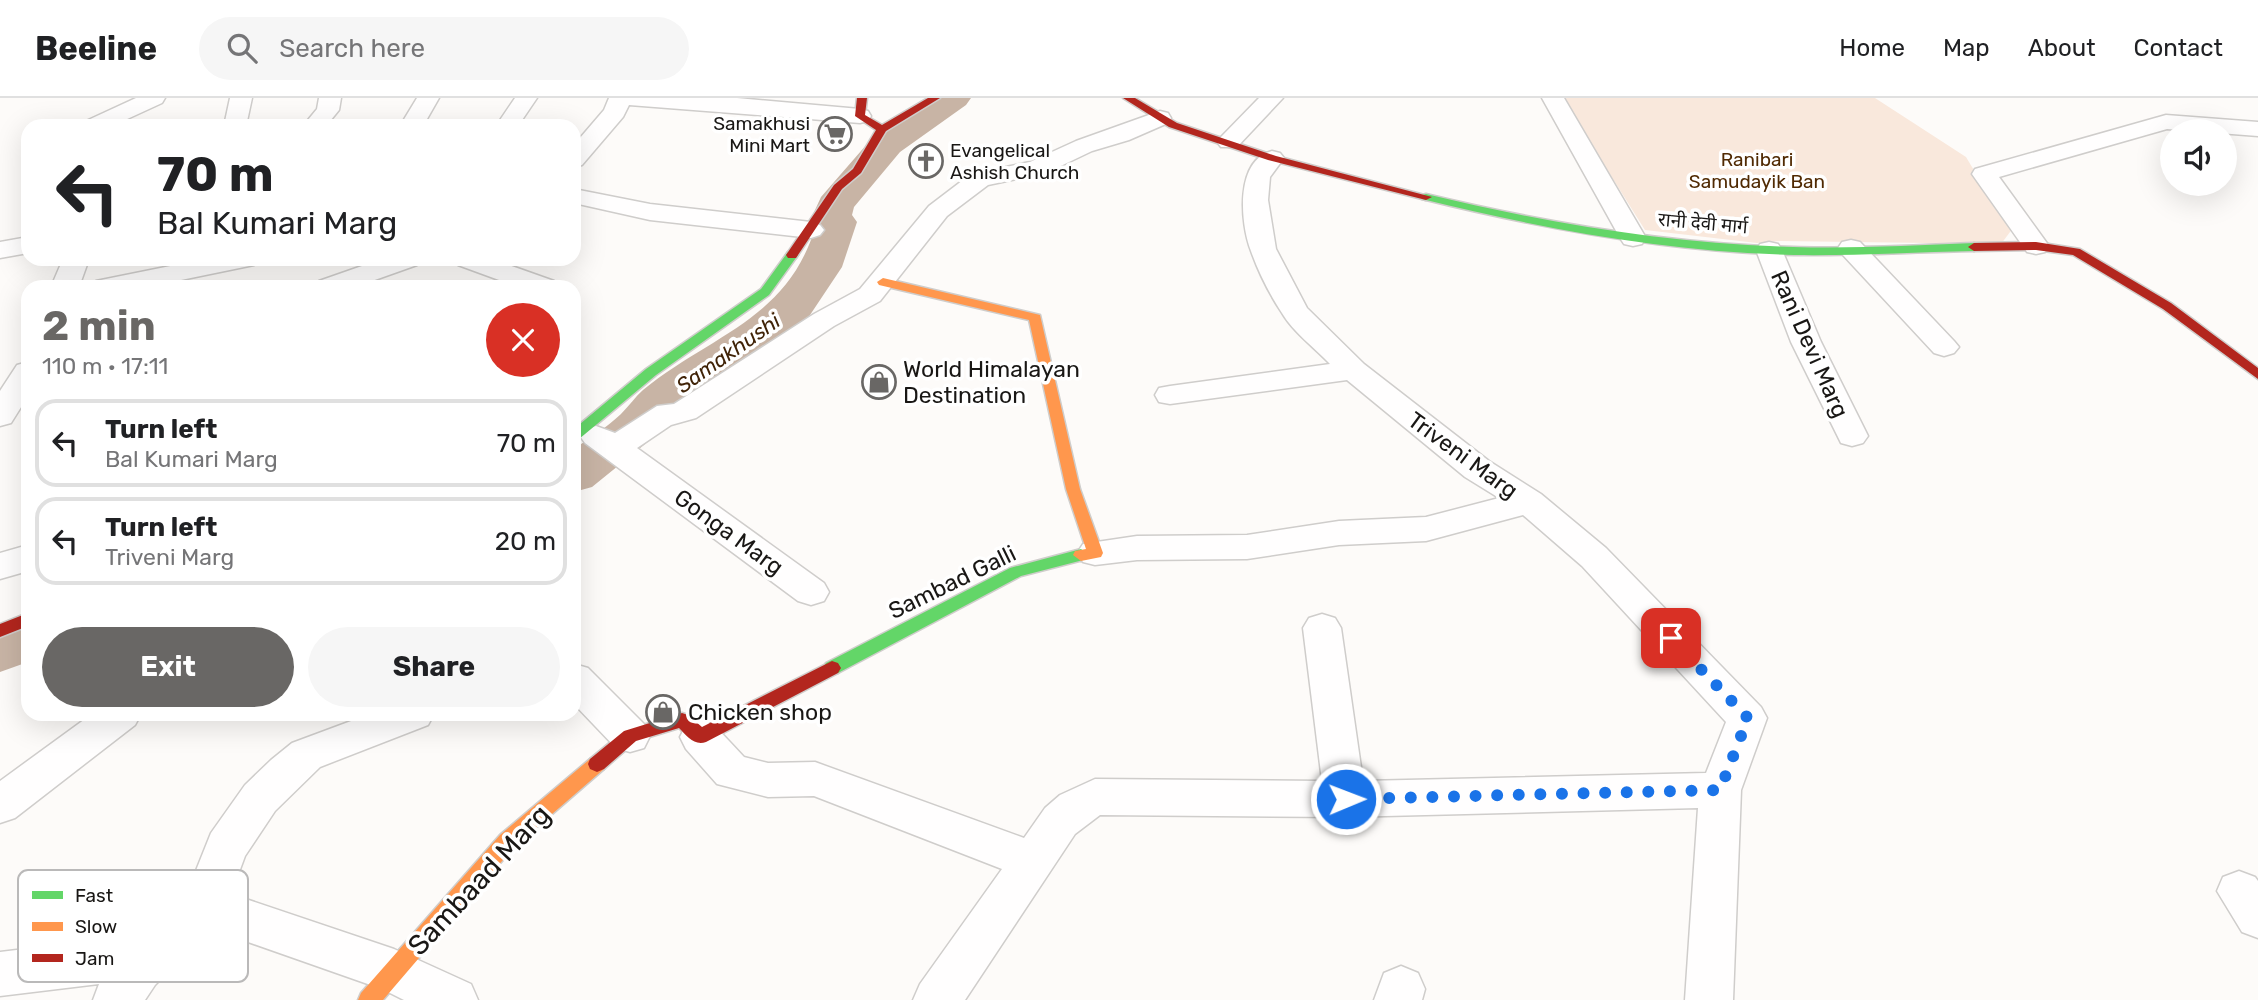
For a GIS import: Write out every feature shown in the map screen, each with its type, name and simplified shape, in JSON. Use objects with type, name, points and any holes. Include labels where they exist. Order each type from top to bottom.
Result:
[{"type":"street","points":[[130,118],[155,98]]},
{"type":"street","points":[[236,119],[241,98]]},
{"type":"street","points":[[320,119],[328,110],[330,98]]},
{"type":"street","points":[[417,119],[428,98]]},
{"type":"street","points":[[512,119],[526,98]]},
{"type":"street","points":[[581,149],[615,112],[622,98],[861,107],[882,129]]},
{"type":"street","points":[[593,438],[651,372],[765,292],[811,230],[838,187],[856,171],[882,129],[935,98]]},
{"type":"street","name":"रानी देवी मार्ग","points":[[1128,98],[1160,118],[1272,158],[1500,216],[1633,238],[1769,250],[2036,246],[2076,253],[2167,306],[2258,375]]},
{"type":"street","points":[[1229,142],[1272,98]]},
{"type":"street","points":[[1553,98],[1633,238]]},
{"type":"street","points":[[593,438],[668,413],[673,416],[685,411],[824,320],[870,295],[938,211],[980,180],[1037,168],[1084,146],[1121,135],[1160,118]]},
{"type":"street","points":[[2036,246],[1984,174],[2166,122],[2258,129]]},
{"type":"street","name":"Triveni Marg","points":[[1272,158],[1258,176],[1255,200],[1264,249],[1295,312],[1353,370],[1477,469],[1529,502],[1594,557],[1748,718],[1720,790]]},
{"type":"street","points":[[581,197],[650,212],[811,230]]},
{"type":"street","points":[[0,250],[21,246]]},
{"type":"street","points":[[1851,248],[1944,347]]},
{"type":"street","name":"Rani Devi Marg","points":[[1769,250],[1806,342],[1852,436]]},
{"type":"street","points":[[141,280],[210,266]]},
{"type":"street","points":[[349,280],[388,266]]},
{"type":"street","points":[[486,266],[525,280]]},
{"type":"street","points":[[883,282],[1035,318],[1073,489],[1094,553],[1137,548],[1247,547],[1339,533],[1426,529],[1529,502]]},
{"type":"street","points":[[1170,395],[1353,370]]},
{"type":"street","points":[[0,416],[21,382]]},
{"type":"street","name":"Gonga Marg","points":[[593,438],[646,472],[811,592]]},
{"type":"street","name":"Sambad Galli","points":[[700,737],[1016,572],[1055,560],[1094,553]]},
{"type":"street","points":[[0,566],[21,560]]},
{"type":"street","points":[[0,631],[21,622]]},
{"type":"street","points":[[1322,628],[1346,799]]},
{"type":"street","points":[[581,686],[630,736],[671,721],[682,720],[732,772],[768,780],[815,779],[1033,861]]},
{"type":"street","points":[[0,805],[112,721]]},
{"type":"street","points":[[217,870],[226,847],[260,798],[306,755],[396,721]]},
{"type":"street","name":"Sambaad Marg","points":[[248,926],[382,986],[507,841],[630,736]]},
{"type":"street","points":[[937,1000],[1060,821],[1075,808],[1095,797],[1346,799],[1720,790],[1709,1000]]},
{"type":"street","points":[[0,974],[18,972]]},
{"type":"street","points":[[382,986],[454,1000]]},
{"type":"green space","name":"Ranibari Samudayik Ban","points":[[1562,98],[1875,98],[1966,157],[2013,228],[2001,244],[1757,243],[1645,230]]},
{"type":"waterway","name":"Samakhushi","points":[[581,470],[638,425],[659,401],[793,309],[791,305],[809,285],[830,247],[837,222],[830,221],[835,205],[887,144],[954,98]]},
{"type":"waterway","name":"Samakhushi","points":[[0,650],[21,640]]},
{"type":"traffic: fast","points":[[1426,197],[1553,225],[1724,247],[1818,251],[1974,247]]},
{"type":"traffic: fast","points":[[581,430],[651,372],[765,292],[792,255]]},
{"type":"traffic: fast","points":[[832,668],[1016,572],[1081,555]]},
{"type":"traffic: slow","points":[[883,282],[1035,318],[1073,489],[1095,553],[1081,555]]},
{"type":"traffic: slow","points":[[369,1000],[507,841],[597,764]]},
{"type":"traffic: jam","points":[[862,98],[860,116],[882,129]]},
{"type":"traffic: jam","points":[[792,255],[838,187],[857,171],[882,129],[935,98]]},
{"type":"traffic: jam","points":[[1128,98],[1173,125],[1272,158],[1426,197]]},
{"type":"traffic: jam","points":[[1974,247],[2036,246],[2076,252],[2167,306],[2258,375]]},
{"type":"traffic: jam","points":[[0,631],[21,622]]},
{"type":"traffic: jam","points":[[597,764],[630,736],[682,720],[700,737],[832,668]]},
{"type":"place","name":"Samakhusi Mini Mart","points":[[835,134]]},
{"type":"place","name":"Evangelical Ashish Church","points":[[926,161]]},
{"type":"place","name":"World Himalayan Destination","points":[[879,382]]},
{"type":"place","name":"Chicken shop","points":[[663,712]]},
{"type":"route","points":[[1346,799],[1720,790],[1748,718],[1671,638]]}]
